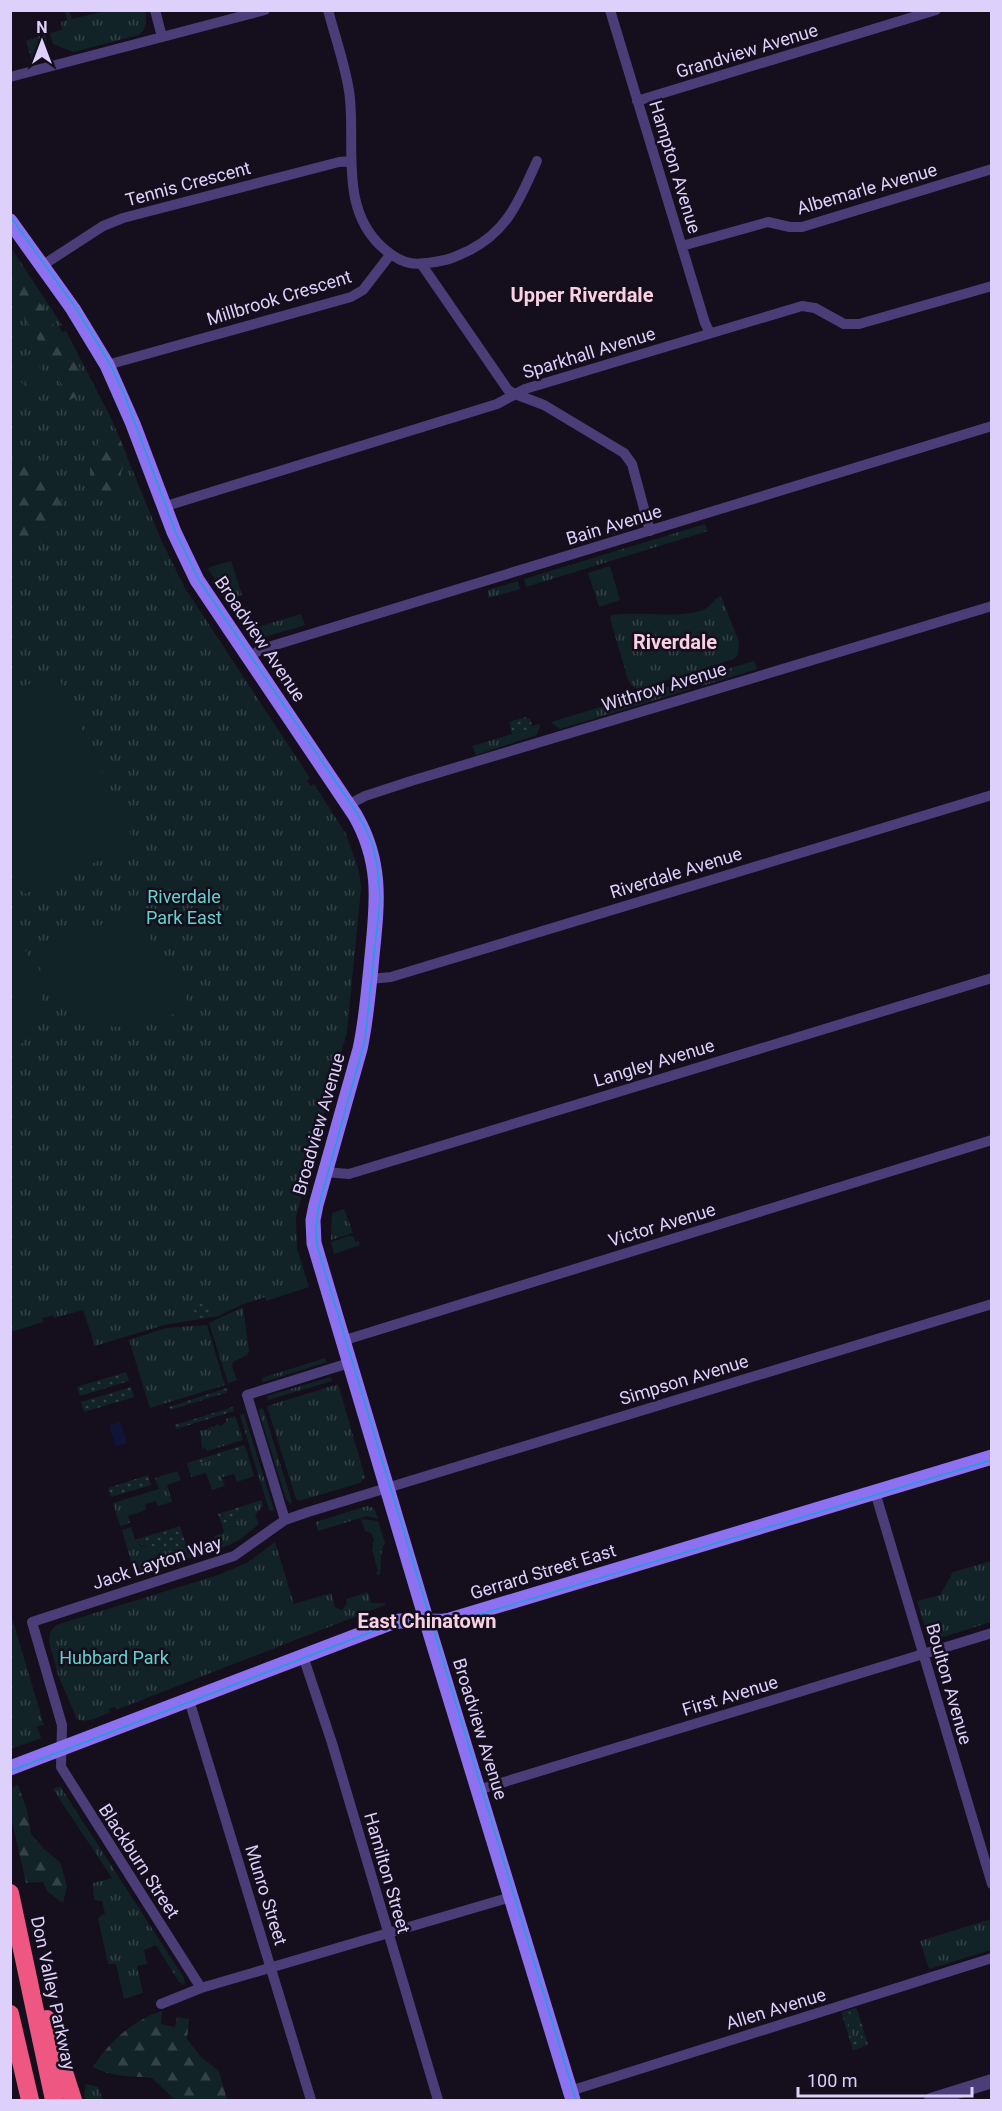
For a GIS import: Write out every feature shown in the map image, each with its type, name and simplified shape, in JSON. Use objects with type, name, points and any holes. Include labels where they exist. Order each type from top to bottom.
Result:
[{"type":"highway","name":"Don Valley Parkway","points":[[10,1893],[54,2100]]},
{"type":"highway","points":[[26,1964],[45,2010],[73,2100]]},
{"type":"highway","points":[[10,2013],[30,2100]]},
{"type":"main road","name":"Broadview Avenue","points":[[10,221],[43,265],[108,365],[164,507],[197,580],[361,825],[376,869],[377,900],[366,1022],[314,1213],[313,1236],[342,1341],[572,2096]]},
{"type":"main road","name":"Gerrard Street East","points":[[10,1768],[393,1622],[450,1620],[992,1457]]},
{"type":"street","points":[[155,10],[162,37]]},
{"type":"street","points":[[10,77],[265,10]]},
{"type":"street","points":[[328,10],[350,97],[353,150],[351,161],[354,194],[360,218],[369,234],[390,255],[401,261],[422,265],[451,259],[478,246],[500,229],[516,206],[537,161]]},
{"type":"street","name":"Hampton Avenue","points":[[610,10],[705,323],[710,333]]},
{"type":"street","name":"Grandview Avenue","points":[[637,101],[936,10]]},
{"type":"street","name":"Tennis Crescent","points":[[43,265],[103,226],[123,218],[351,161]]},
{"type":"street","name":"Albemarle Avenue","points":[[682,246],[768,222],[802,227],[992,169]]},
{"type":"street","name":"Millbrook Crescent","points":[[108,365],[351,297],[363,291],[390,255]]},
{"type":"street","points":[[422,265],[502,384],[515,394],[544,405],[624,453],[632,464],[651,531]]},
{"type":"street","name":"Sparkhall Avenue","points":[[164,507],[497,404],[525,389],[806,305],[840,323],[859,324],[992,286]]},
{"type":"street","name":"Bain Avenue","points":[[248,657],[262,649],[992,426]]},
{"type":"street","name":"Withrow Avenue","points":[[348,805],[365,796],[411,781],[992,606]]},
{"type":"street","name":"Riverdale Avenue","points":[[370,979],[391,977],[992,795]]},
{"type":"street","name":"Langley Avenue","points":[[325,1172],[349,1174],[992,978]]},
{"type":"street","name":"Victor Avenue","points":[[342,1341],[992,1140]]},
{"type":"street","name":"Simpson Avenue","points":[[387,1488],[992,1304]]},
{"type":"street","points":[[285,1520],[247,1395],[349,1363]]},
{"type":"street","name":"Jack Layton Way","points":[[32,1622],[234,1556],[285,1520],[387,1488]]},
{"type":"street","name":"Boulton Avenue","points":[[875,1492],[992,1884]]},
{"type":"street","name":"Blackburn Street","points":[[32,1622],[62,1725],[61,1767],[66,1778],[201,1988]]},
{"type":"street","name":"First Avenue","points":[[478,1790],[992,1634]]},
{"type":"street","name":"Hamilton Street","points":[[303,1656],[332,1743],[438,2100]]},
{"type":"street","name":"Munro Street","points":[[189,1700],[311,2100]]},
{"type":"street","points":[[161,2004],[201,1988],[511,1897]]},
{"type":"street","name":"Allen Avenue","points":[[572,2096],[992,1958]]},
{"type":"street","points":[[931,2100],[992,2081]]},
{"type":"green space","points":[[69,11],[72,19],[106,11],[145,11],[146,24],[139,35],[73,52],[53,44],[50,33],[62,30],[61,22],[67,20],[65,12]]},
{"type":"green space","points":[[45,34],[47,46],[40,55],[32,60],[26,41]]},
{"type":"green space","name":"Riverdale Park East","points":[[10,246],[62,325],[59,327],[62,332],[66,331],[111,418],[162,542],[185,588],[310,778],[307,781],[311,786],[314,784],[346,834],[359,871],[361,888],[347,1032],[318,1135],[314,1134],[313,1140],[316,1142],[296,1217],[297,1248],[309,1287],[266,1301],[265,1297],[218,1316],[164,1325],[95,1346],[83,1310],[54,1318],[53,1315],[43,1318],[43,1322],[11,1332]]},
{"type":"green space","points":[[22,274],[80,368],[77,378],[84,392],[70,400],[66,397],[51,361],[11,297],[11,280]]},
{"type":"green space","points":[[32,353],[52,389],[35,399],[15,363]]},
{"type":"green space","points":[[11,365],[32,400],[15,410],[11,403]]},
{"type":"green space","points":[[117,432],[127,456],[121,473],[121,493],[112,501],[99,496],[90,476],[90,456],[96,449],[100,437]]},
{"type":"green space","points":[[10,458],[40,470],[39,479],[56,486],[62,503],[41,542],[22,555],[11,557]]},
{"type":"green space","points":[[705,524],[708,531],[526,587],[524,579]]},
{"type":"green space","points":[[231,561],[242,595],[229,600],[208,569]]},
{"type":"green space","points":[[610,566],[620,600],[599,607],[588,573]]},
{"type":"green space","points":[[518,581],[520,589],[488,598],[488,590]]},
{"type":"green space","points":[[721,596],[739,642],[738,655],[734,659],[638,689],[632,686],[628,680],[610,618],[612,615],[693,613],[706,609]]},
{"type":"green space","points":[[247,607],[254,628],[301,614],[305,625],[254,640],[235,610]]},
{"type":"green space","points":[[754,661],[757,669],[702,686],[695,679]]},
{"type":"green space","points":[[56,672],[135,844],[25,894],[11,864],[11,692]]},
{"type":"green space","points":[[687,681],[691,689],[560,729],[551,722]]},
{"type":"green space","points":[[530,718],[532,726],[539,724],[540,726],[512,734],[509,722]]},
{"type":"green space","points":[[540,726],[537,735],[476,755],[472,746]]},
{"type":"green space","points":[[135,913],[191,1007],[160,1019],[127,1026],[110,1027],[79,1019],[65,1009],[54,996],[32,949]]},
{"type":"green space","points":[[10,918],[35,971],[40,988],[41,1005],[38,1021],[28,1037],[11,1052],[11,1025],[18,1011],[20,993],[15,977],[11,979]]},
{"type":"green space","points":[[344,1209],[353,1233],[331,1240],[332,1213]]},
{"type":"green space","points":[[349,1236],[354,1237],[355,1242],[359,1241],[360,1245],[334,1254],[331,1242]]},
{"type":"green space","points":[[199,1300],[207,1300],[212,1305],[210,1316],[199,1318],[194,1313],[194,1305]]},
{"type":"green space","points":[[243,1307],[249,1351],[247,1355],[233,1362],[232,1366],[237,1380],[228,1383],[209,1323]]},
{"type":"green space","points":[[207,1325],[225,1385],[150,1408],[129,1340],[166,1328]]},
{"type":"green space","points":[[325,1358],[327,1362],[263,1382],[262,1378]]},
{"type":"green space","points":[[126,1372],[129,1381],[80,1396],[77,1387]]},
{"type":"green space","points":[[331,1377],[332,1381],[268,1400],[267,1396]]},
{"type":"green space","points":[[338,1384],[365,1477],[360,1483],[299,1501],[296,1499],[267,1406]]},
{"type":"green space","points":[[131,1387],[134,1397],[84,1412],[81,1402]]},
{"type":"green space","points":[[227,1388],[228,1392],[170,1410],[169,1407]]},
{"type":"green space","points":[[233,1407],[234,1411],[176,1429],[175,1425]]},
{"type":"green space","points":[[263,1408],[292,1502],[290,1504],[286,1499],[259,1412],[259,1409]]},
{"type":"green space","points":[[244,1414],[273,1511],[269,1510],[240,1415]]},
{"type":"green space","points":[[235,1416],[243,1440],[207,1451],[205,1448],[202,1449],[200,1430],[207,1430],[209,1427],[210,1430],[211,1426],[214,1427],[217,1424],[221,1426],[226,1419]]},
{"type":"green space","points":[[244,1445],[246,1449],[188,1467],[187,1463]]},
{"type":"green space","points":[[246,1449],[254,1476],[237,1482],[234,1474],[222,1477],[225,1486],[212,1490],[206,1473],[191,1477],[188,1467]]},
{"type":"green space","points":[[177,1471],[181,1480],[167,1485],[172,1502],[158,1506],[156,1501],[145,1504],[146,1510],[128,1516],[130,1523],[120,1526],[113,1503],[159,1489],[155,1478]]},
{"type":"green space","points":[[148,1475],[151,1485],[111,1497],[108,1488]]},
{"type":"green space","points":[[262,1500],[263,1506],[255,1515],[259,1524],[239,1540],[218,1550],[214,1536],[224,1533],[222,1525],[242,1513],[246,1505]]},
{"type":"green space","points":[[246,1505],[242,1513],[222,1525],[218,1514]]},
{"type":"green space","points":[[367,1506],[374,1508],[378,1519],[367,1516],[318,1531],[316,1522]]},
{"type":"green space","points":[[361,1519],[378,1521],[385,1543],[381,1554],[380,1575],[376,1572],[378,1571],[372,1550],[374,1539],[371,1533],[365,1531]]},
{"type":"green space","points":[[180,1526],[186,1545],[175,1550],[153,1549],[135,1540]]},
{"type":"green space","points":[[131,1527],[135,1540],[141,1546],[174,1551],[195,1542],[200,1555],[135,1575],[122,1530]]},
{"type":"green space","name":"Hubbard Park","points":[[275,1542],[294,1604],[331,1593],[335,1607],[342,1610],[347,1604],[346,1599],[368,1592],[371,1603],[385,1603],[385,1605],[116,1710],[115,1707],[109,1709],[110,1712],[94,1719],[85,1721],[77,1719],[58,1675],[49,1642],[50,1632],[56,1625],[218,1575],[247,1563]]},
{"type":"green space","points":[[991,1561],[991,1622],[934,1640],[928,1638],[917,1601],[940,1595],[953,1572]]},
{"type":"green space","points":[[10,1611],[44,1725],[37,1726],[41,1738],[11,1749]]},
{"type":"green space","points":[[18,1785],[27,1810],[31,1834],[60,1862],[67,1886],[63,1903],[48,1892],[43,1882],[26,1883],[11,1817],[11,1788]]},
{"type":"green space","points":[[60,1786],[184,1978],[185,1985],[179,1982],[156,1945],[144,1950],[147,1964],[137,1966],[143,1993],[124,1999],[116,1964],[108,1964],[98,1918],[105,1913],[102,1901],[94,1900],[93,1883],[112,1878],[53,1789]]},
{"type":"green space","points":[[991,1919],[991,1950],[929,1969],[920,1941]]},
{"type":"green space","points":[[856,2008],[868,2045],[853,2050],[841,2012]]},
{"type":"green space","points":[[857,2009],[868,2045],[853,2050],[842,2013],[846,2012],[851,2035],[857,2040],[861,2038],[861,2033],[855,2015],[850,2016],[848,2011]]},
{"type":"green space","points":[[162,2011],[161,2024],[175,2027],[177,2017],[189,2019],[187,2039],[201,2057],[219,2071],[227,2100],[175,2100],[152,2078],[114,2074],[93,2067],[106,2049],[123,2033],[141,2020]]},
{"type":"green space","points":[[86,2084],[98,2087],[103,2100],[86,2100],[84,2096]]},
{"type":"water","points":[[121,1422],[127,1443],[116,1447],[109,1425]]},
{"type":"tram line","points":[[10,216],[76,308],[110,364],[124,394],[176,533],[199,580],[351,804],[373,846],[378,870],[380,900],[365,1040],[319,1205],[316,1226],[317,1245],[576,2100]]},
{"type":"tram line","points":[[10,1771],[379,1629],[407,1623],[438,1625],[451,1623],[992,1460]]},
{"type":"district","name":"Upper Riverdale","points":[[582,295]]},
{"type":"district","name":"Riverdale","points":[[675,642]]},
{"type":"district","name":"East Chinatown","points":[[427,1621]]}]
